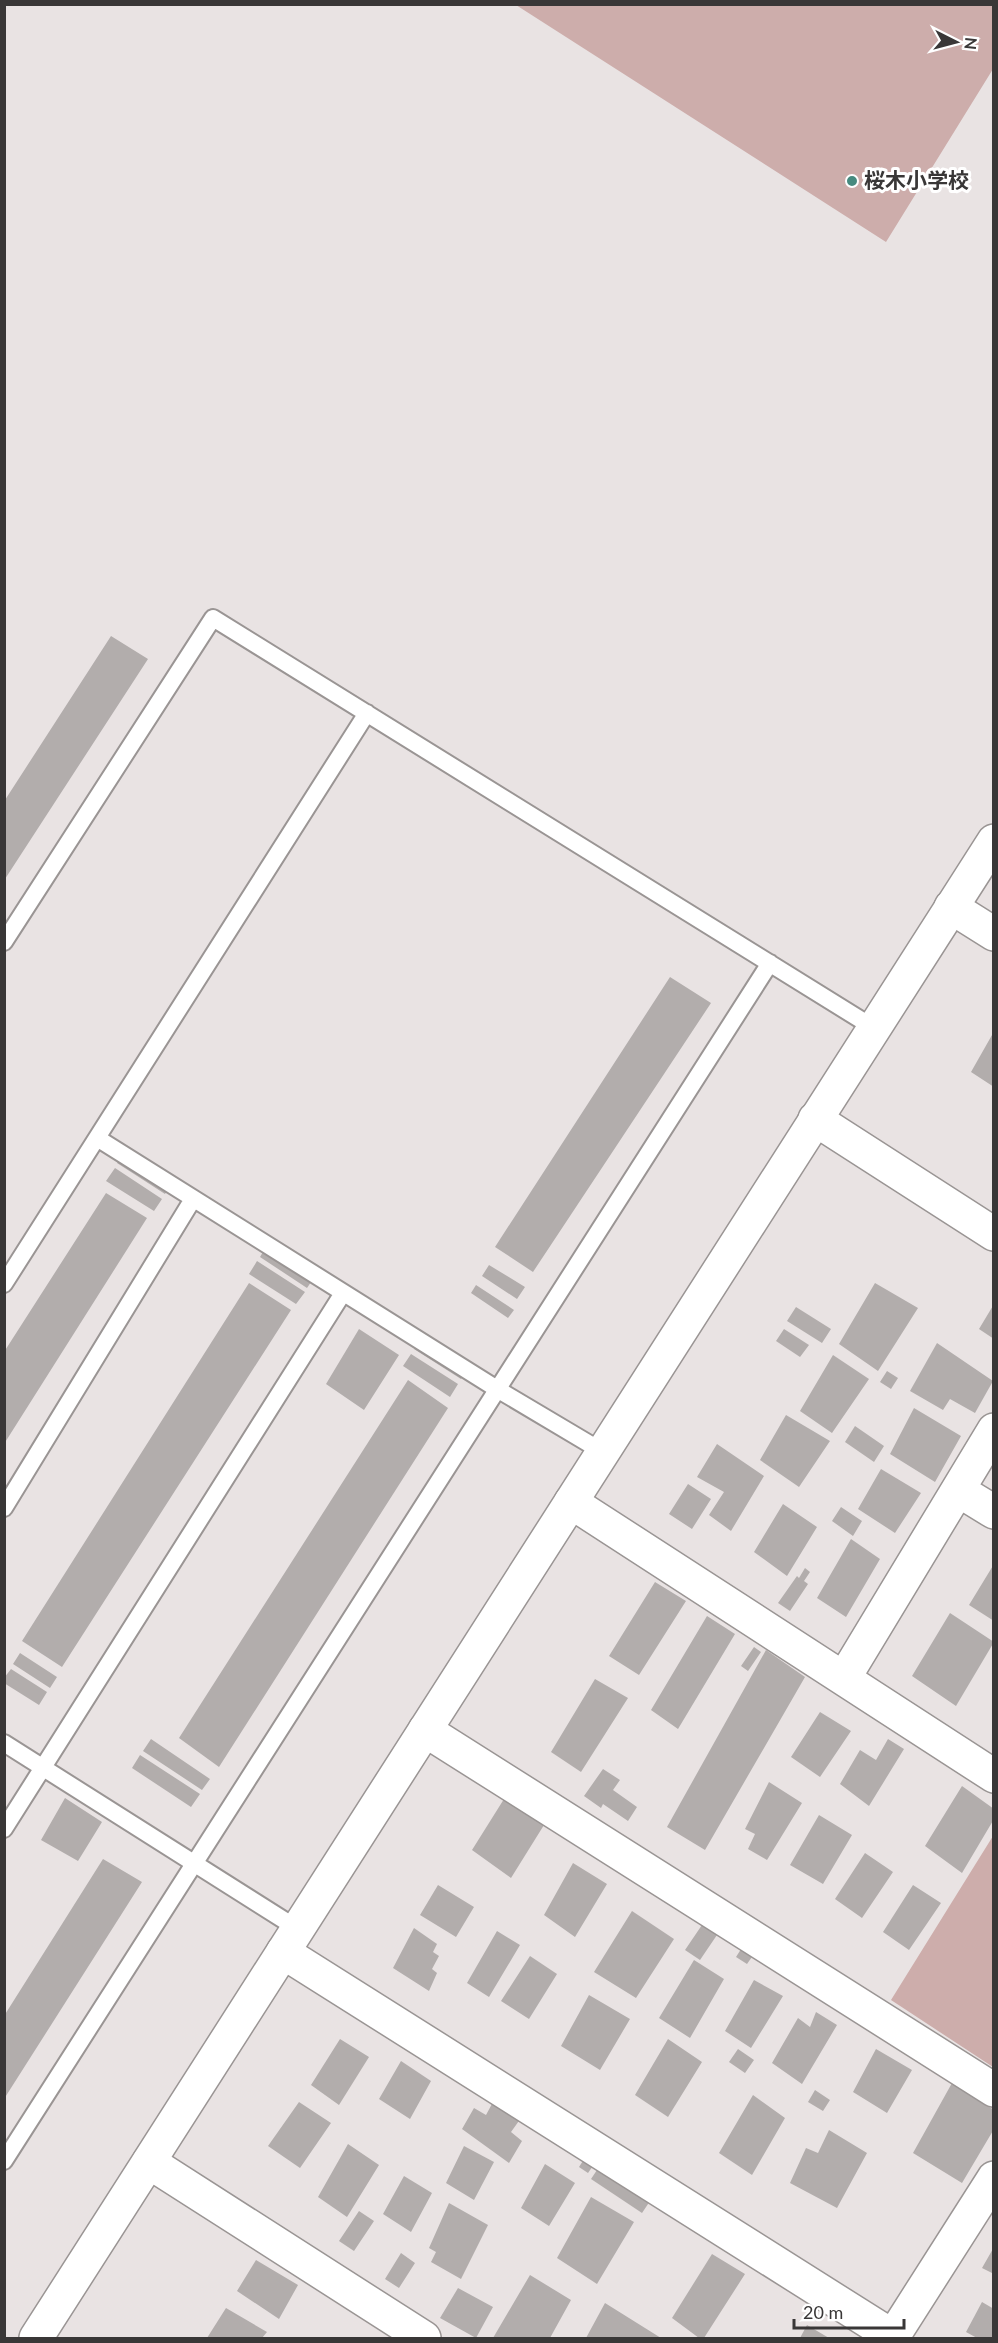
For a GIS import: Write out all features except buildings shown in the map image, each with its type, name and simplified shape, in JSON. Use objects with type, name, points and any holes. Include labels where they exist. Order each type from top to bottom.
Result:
[{"type":"street","points":[[36,2338],[993,841]]},
{"type":"street","points":[[951,907],[993,934]]},
{"type":"street","points":[[815,1119],[993,1234]]},
{"type":"street","points":[[844,1678],[993,1430]]},
{"type":"street","points":[[958,1490],[993,1512]]},
{"type":"street","points":[[572,1502],[993,1776]]},
{"type":"street","points":[[425,1730],[993,2090]]},
{"type":"street","points":[[291,1941],[893,2338],[993,2178]]},
{"type":"street","points":[[149,2162],[424,2338]]},
{"type":"lane","points":[[4,942],[213,618],[874,1028]]},
{"type":"lane","points":[[4,1284],[367,713]]},
{"type":"lane","points":[[4,2161],[770,963]]},
{"type":"lane","points":[[97,1138],[497,1389],[603,1452]]},
{"type":"lane","points":[[4,1508],[193,1199]]},
{"type":"lane","points":[[4,1829],[344,1293]]},
{"type":"lane","points":[[4,1743],[194,1863],[291,1941]]},
{"type":"shaded area","name":"桜木小学校","points":[[516,5],[993,5],[993,69],[886,242]]},
{"type":"shaded area","points":[[993,1836],[993,2067],[891,2000]]},
{"type":"place","name":"桜木小学校","points":[[852,181]]}]
